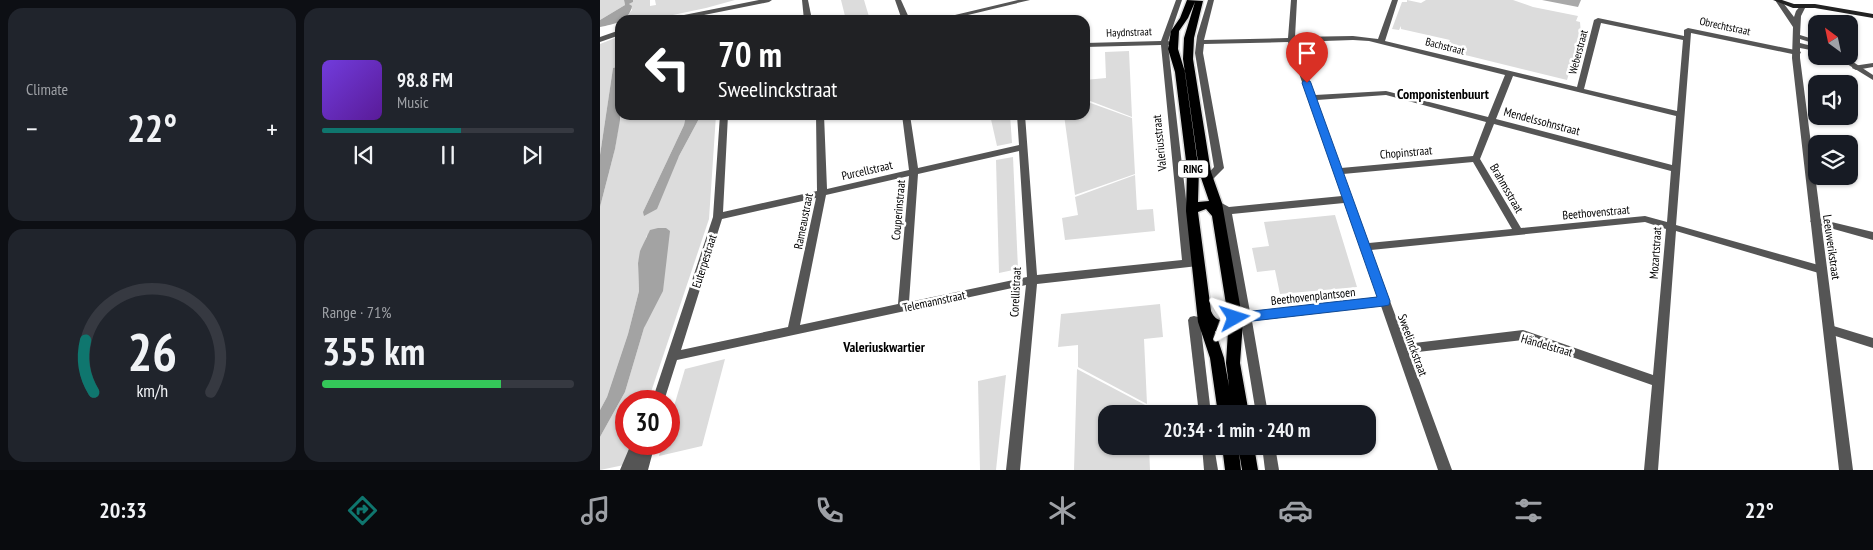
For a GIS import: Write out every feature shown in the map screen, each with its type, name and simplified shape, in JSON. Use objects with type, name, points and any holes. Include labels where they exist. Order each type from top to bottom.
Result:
[{"type":"main road","name":"Valeriusstraat","points":[[1191,0],[1184,18],[1175,23],[1170,45],[1180,72],[1193,169],[1193,263],[1201,312],[1217,358],[1225,405]]},
{"type":"main road","name":"RING","points":[[1199,0],[1189,38],[1188,53],[1207,180],[1220,209],[1240,318],[1233,363],[1240,405]]},
{"type":"main road","points":[[1777,1],[1793,6],[1807,3],[1873,15]]},
{"type":"main road","points":[[1170,45],[1179,54],[1188,53]]},
{"type":"main road","points":[[1192,211],[1198,206],[1209,205],[1220,209]]},
{"type":"main road","points":[[1201,312],[1209,321],[1220,327],[1230,325],[1240,318]]},
{"type":"main road","points":[[1231,455],[1233,470]]},
{"type":"main road","points":[[1248,455],[1250,470]]},
{"type":"street","points":[[695,15],[769,0]]},
{"type":"street","points":[[804,0],[807,15]]},
{"type":"street","points":[[898,0],[904,15]]},
{"type":"street","points":[[957,15],[1006,2],[1027,0]]},
{"type":"street","name":"Valeriusstraat","points":[[1175,23],[1179,0]]},
{"type":"street","points":[[1207,180],[1219,168],[1199,53],[1211,0]]},
{"type":"street","name":"Sweelinckstraat","points":[[1294,0],[1291,40],[1445,470]]},
{"type":"street","points":[[1381,42],[1395,0]]},
{"type":"street","name":"Leeuwerikstraat","points":[[1777,1],[1783,6],[1796,27]]},
{"type":"street","name":"Leeuwerikstraat","points":[[1807,3],[1798,13],[1796,58],[1846,470]]},
{"type":"street","points":[[725,9],[725,15]]},
{"type":"street","name":"Obrechtstraat","points":[[1598,20],[1687,39],[1688,30],[1797,44]]},
{"type":"street","name":"Weberstraat","points":[[1580,90],[1598,20]]},
{"type":"street","points":[[600,40],[615,34]]},
{"type":"street","name":"Bachstraat","points":[[1200,42],[1353,38],[1381,42],[1680,115]]},
{"type":"street","name":"Mozartstraat","points":[[1651,470],[1687,39]]},
{"type":"street","points":[[1797,44],[1808,43]]},
{"type":"street","points":[[1797,44],[1808,47]]},
{"type":"street","name":"Haydnstraat","points":[[1090,45],[1170,45]]},
{"type":"street","name":"Valeriusstraat","points":[[1170,45],[1193,263]]},
{"type":"street","points":[[1852,65],[1873,78]]},
{"type":"street","points":[[1856,68],[1873,65]]},
{"type":"street","name":"Brahmsstraat","points":[[1510,73],[1476,159],[1518,232]]},
{"type":"street","name":"Mendelssohnstraat","points":[[1312,98],[1386,93],[1676,169]]},
{"type":"street","name":"Euterpestraat","points":[[662,390],[718,217],[724,120]]},
{"type":"street","name":"Rameaustraat","points":[[793,331],[822,193],[820,120]]},
{"type":"street","name":"Couperinstraat","points":[[902,307],[914,172],[907,120]]},
{"type":"street","name":"Corellistraat","points":[[1013,470],[1032,280],[1021,120]]},
{"type":"street","name":"Purcellstraat","points":[[718,217],[1023,147]]},
{"type":"street","name":"Chopinstraat","points":[[1338,171],[1476,159]]},
{"type":"street","points":[[1220,209],[1348,199]]},
{"type":"street","name":"Beethovenstraat","points":[[1365,247],[1645,220],[1822,270]]},
{"type":"street","points":[[1815,221],[1873,236]]},
{"type":"street","name":"Telemannstraat","points":[[673,356],[1032,280],[1193,263]]},
{"type":"street","name":"Beethovenplantsoen","points":[[1240,318],[1384,301]]},
{"type":"street","name":"Valeriusstraat","points":[[1201,312],[1205,405]]},
{"type":"street","points":[[1240,318],[1260,405]]},
{"type":"street","points":[[1830,330],[1873,343]]},
{"type":"street","name":"Händelstraat","points":[[1402,349],[1523,335],[1659,382]]},
{"type":"street","points":[[627,470],[633,455]]},
{"type":"street","points":[[641,470],[646,455]]},
{"type":"street","points":[[1209,455],[1211,470]]},
{"type":"street","points":[[1270,455],[1272,470]]},
{"type":"shaded area","points":[[600,0],[624,0],[625,5],[600,20]]},
{"type":"shaded area","points":[[624,0],[633,0],[629,4],[632,6],[628,15],[615,15],[615,23],[600,27],[600,20],[625,5]]},
{"type":"shaded area","points":[[633,0],[650,0],[650,6],[656,5],[655,0],[735,0],[673,15],[628,15],[632,10],[629,4]]},
{"type":"shaded area","points":[[841,0],[864,0],[868,15],[845,15]]},
{"type":"shaded area","points":[[1407,0],[1421,3],[1426,0],[1513,0],[1533,7],[1578,16],[1576,21],[1580,22],[1581,34],[1567,80],[1445,50],[1450,40],[1401,29],[1401,26],[1399,30],[1392,29],[1402,2],[1407,2]]},
{"type":"shaded area","points":[[615,38],[615,67],[613,68],[600,155],[600,44]]},
{"type":"shaded area","points":[[1129,51],[1132,117],[1090,101],[1090,80],[1106,78],[1105,52]]},
{"type":"shaded area","points":[[615,67],[615,120],[620,120],[615,149],[600,207],[600,155],[613,68]]},
{"type":"shaded area","points":[[1090,103],[1132,118],[1135,174],[1075,195],[1065,120],[1090,120]]},
{"type":"shaded area","points":[[619,120],[685,120],[643,212],[679,156],[698,120],[716,120],[709,219],[652,390],[626,390],[651,311],[647,235],[638,263],[639,291],[628,334],[607,397],[600,410],[600,207],[615,149]]},
{"type":"shaded area","points":[[685,120],[698,120],[679,156],[657,209],[644,216],[643,212]]},
{"type":"shaded area","points":[[991,120],[1010,120],[1012,143],[997,146]]},
{"type":"shaded area","points":[[1013,157],[1018,269],[999,273],[996,160]]},
{"type":"shaded area","points":[[1135,175],[1137,210],[1153,209],[1155,231],[1065,240],[1062,218],[1078,215],[1075,197]]},
{"type":"shaded area","points":[[1335,215],[1357,287],[1280,294],[1275,270],[1257,272],[1252,248],[1269,246],[1264,222]]},
{"type":"shaded area","points":[[666,228],[670,231],[663,291],[644,328],[626,390],[615,390],[615,410],[600,437],[600,410],[607,397],[628,334],[639,291],[638,263],[640,251],[650,230]]},
{"type":"shaded area","points":[[1160,304],[1163,337],[1144,339],[1147,404],[1078,367],[1078,345],[1058,347],[1061,314]]},
{"type":"shaded area","points":[[725,359],[702,446],[680,451],[679,390],[685,369]]},
{"type":"shaded area","points":[[1077,369],[1145,405],[1098,405],[1098,455],[1149,455],[1150,470],[1074,470]]},
{"type":"shaded area","points":[[1006,375],[996,470],[980,470],[978,381]]},
{"type":"shaded area","points":[[615,410],[615,455],[628,455],[624,465],[600,470],[600,437]]},
{"type":"district","name":"Componistenbuurt","points":[[1443,94]]},
{"type":"district","name":"Valeriuskwartier","points":[[884,347]]},
{"type":"route","points":[[1235,318],[1384,301],[1307,83]]}]
